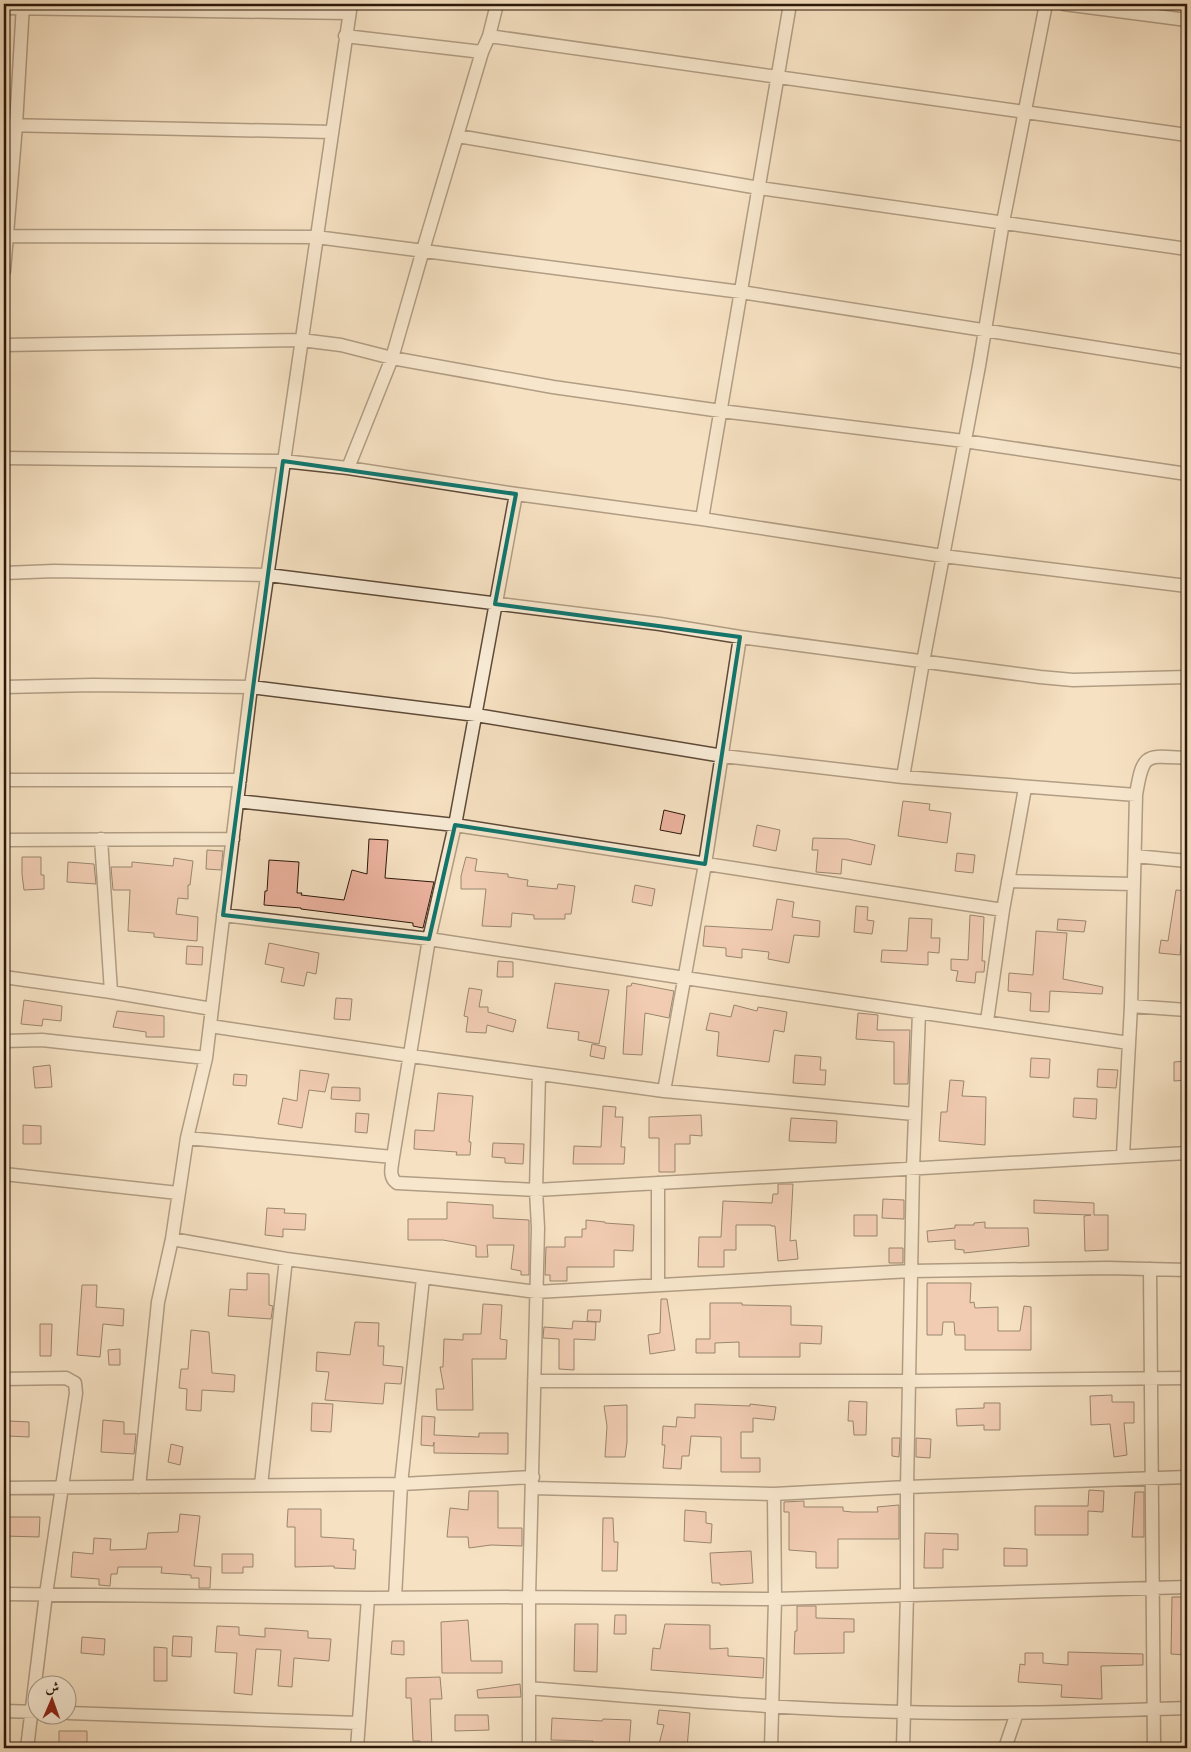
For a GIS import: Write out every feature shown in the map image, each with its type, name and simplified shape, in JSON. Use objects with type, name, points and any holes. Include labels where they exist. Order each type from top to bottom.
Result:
[{"type":"street","points":[[348,468],[392,358],[422,250],[482,52],[489,36],[497,4]]},
{"type":"street","points":[[702,519],[790,4]]},
{"type":"street","points":[[903,777],[964,441],[986,331],[1003,222],[1046,4]]},
{"type":"street","points":[[1064,4],[1187,20]]},
{"type":"street","points":[[4,271],[10,125],[23,5]]},
{"type":"street","points":[[4,8],[23,5],[350,8],[251,687],[206,1058],[187,1138],[172,1239],[158,1302],[139,1487]]},
{"type":"street","points":[[345,36],[482,52]]},
{"type":"street","points":[[489,36],[1187,135]]},
{"type":"street","points":[[10,125],[332,132]]},
{"type":"street","points":[[458,136],[759,188],[1187,249]]},
{"type":"street","points":[[5,236],[316,237],[741,292],[1187,362]]},
{"type":"street","points":[[4,345],[301,340],[341,345],[392,358],[553,387],[721,411],[964,441],[1187,474]]},
{"type":"street","points":[[4,458],[283,461],[348,468],[943,556],[1187,586]]},
{"type":"street","points":[[516,494],[455,826],[429,939],[392,1157],[392,1180],[397,1183],[536,1190],[1124,1155],[1187,1153]]},
{"type":"street","points":[[4,573],[54,571],[268,575],[660,624],[740,637],[1040,677],[1073,680],[1187,677]]},
{"type":"street","points":[[664,1091],[723,756],[740,637]]},
{"type":"street","points":[[4,687],[94,685],[251,687],[476,715],[723,756],[903,777],[1025,788],[1136,795]]},
{"type":"street","points":[[1124,1155],[1131,1006],[1136,795],[1140,771],[1148,759],[1158,757],[1187,758]]},
{"type":"street","points":[[4,780],[240,780]]},
{"type":"street","points":[[987,1021],[1003,910],[1025,788]]},
{"type":"street","points":[[237,801],[455,826],[1003,910]]},
{"type":"street","points":[[101,839],[111,992]]},
{"type":"street","points":[[4,840],[233,839]]},
{"type":"street","points":[[1135,856],[1187,861]]},
{"type":"street","points":[[1008,881],[1133,884]]},
{"type":"street","points":[[223,915],[429,939],[1129,1043]]},
{"type":"street","points":[[4,977],[212,1009]]},
{"type":"street","points":[[1131,1006],[1187,1010]]},
{"type":"street","points":[[902,1748],[907,1594],[907,1487],[914,1114],[919,1013]]},
{"type":"street","points":[[210,1026],[664,1091],[914,1114]]},
{"type":"street","points":[[4,1041],[42,1040],[206,1058]]},
{"type":"street","points":[[529,1748],[529,1597],[538,1228],[536,1190],[539,1074]]},
{"type":"street","points":[[187,1138],[392,1157]]},
{"type":"street","points":[[4,1174],[178,1193]]},
{"type":"street","points":[[658,1183],[658,1285]]},
{"type":"street","points":[[172,1239],[286,1259],[536,1292],[911,1271],[1187,1270]]},
{"type":"street","points":[[261,1485],[286,1259]]},
{"type":"street","points":[[1150,1269],[1154,1748]]},
{"type":"street","points":[[395,1598],[401,1484],[423,1278]]},
{"type":"street","points":[[4,1379],[66,1378],[75,1383],[76,1393],[46,1594],[38,1674]]},
{"type":"street","points":[[534,1381],[909,1381],[1187,1378]]},
{"type":"street","points":[[4,1488],[533,1482],[774,1494],[907,1487],[1187,1477]]},
{"type":"street","points":[[771,1748],[775,1599],[774,1494]]},
{"type":"street","points":[[4,1594],[368,1598],[775,1599],[1187,1587]]},
{"type":"street","points":[[357,1748],[368,1598]]},
{"type":"street","points":[[529,1688],[772,1707],[903,1712],[1016,1713],[1187,1708]]},
{"type":"street","points":[[4,1711],[28,1712]]},
{"type":"street","points":[[78,1713],[359,1723]]},
{"type":"street","points":[[1005,1748],[1016,1713]]},
{"type":"street","points":[[27,1748],[32,1724]]},
{"type":"highlighted area","points":[[283,461],[516,494],[495,604],[740,637],[705,864],[455,825],[429,939],[223,915]]},
{"type":"building","points":[[903,801],[930,804],[929,810],[951,813],[947,843],[898,836]]},
{"type":"building","points":[[664,810],[685,815],[681,834],[660,830]]},
{"type":"building","points":[[757,825],[780,830],[776,851],[753,846]]},
{"type":"building","points":[[813,838],[848,839],[875,845],[871,865],[842,859],[841,874],[816,872],[818,850],[812,850]]},
{"type":"building","points":[[369,839],[388,840],[385,878],[434,882],[423,928],[413,926],[413,923],[264,905],[269,860],[299,862],[297,893],[344,900],[352,870],[367,874]]},
{"type":"building","points":[[207,850],[223,851],[221,870],[206,869]]},
{"type":"building","points":[[957,853],[975,855],[973,873],[955,871]]},
{"type":"building","points":[[22,857],[41,857],[41,875],[44,875],[44,889],[24,890]]},
{"type":"building","points":[[466,857],[477,859],[475,871],[508,874],[508,877],[528,880],[527,886],[557,889],[558,884],[575,886],[571,914],[565,914],[565,919],[534,919],[534,915],[512,913],[511,927],[482,926],[486,889],[461,889],[461,876]]},
{"type":"building","points":[[174,858],[193,861],[190,885],[188,885],[188,899],[178,898],[176,914],[198,917],[197,941],[154,937],[154,933],[128,931],[130,890],[113,890],[111,867],[132,867],[132,862],[173,866]]},
{"type":"building","points":[[68,862],[94,864],[96,884],[67,882]]},
{"type":"building","points":[[635,885],[655,889],[652,906],[632,902]]},
{"type":"building","points":[[1176,890],[1187,891],[1187,926],[1183,925],[1180,955],[1159,953],[1161,940],[1168,941]]},
{"type":"building","points":[[777,899],[794,902],[792,917],[820,921],[819,937],[794,935],[789,963],[768,959],[769,952],[742,949],[742,958],[726,956],[726,948],[703,946],[705,926],[772,930]]},
{"type":"building","points":[[856,906],[868,907],[867,920],[874,921],[872,934],[854,932]]},
{"type":"building","points":[[970,915],[984,917],[982,961],[985,961],[984,972],[976,972],[975,983],[956,981],[958,971],[951,970],[951,959],[968,960]]},
{"type":"building","points":[[909,918],[932,919],[931,938],[940,938],[939,953],[928,952],[928,965],[881,962],[882,950],[907,951]]},
{"type":"building","points":[[1058,919],[1086,921],[1084,932],[1057,930]]},
{"type":"building","points":[[1036,931],[1067,933],[1063,979],[1103,987],[1102,994],[1050,991],[1049,1012],[1030,1011],[1031,993],[1008,991],[1009,973],[1033,975]]},
{"type":"building","points":[[269,943],[319,953],[316,974],[307,972],[304,986],[281,982],[284,968],[265,964]]},
{"type":"building","points":[[187,946],[203,947],[202,965],[186,964]]},
{"type":"building","points":[[498,961],[513,962],[513,977],[497,977]]},
{"type":"building","points":[[555,983],[609,990],[599,1044],[578,1040],[579,1032],[547,1028]]},
{"type":"building","points":[[632,983],[674,991],[669,1018],[645,1013],[642,1055],[623,1054],[627,986],[631,986]]},
{"type":"building","points":[[469,988],[482,990],[479,1007],[488,1007],[488,1012],[516,1020],[513,1032],[487,1025],[486,1033],[466,1032],[468,1017],[464,1016]]},
{"type":"building","points":[[336,998],[352,999],[350,1020],[334,1019]]},
{"type":"building","points":[[24,1000],[62,1006],[61,1021],[43,1019],[42,1026],[21,1024]]},
{"type":"building","points":[[734,1005],[757,1011],[758,1007],[787,1012],[784,1032],[774,1030],[769,1062],[717,1056],[719,1032],[706,1030],[710,1013],[731,1017]]},
{"type":"building","points":[[117,1011],[164,1016],[164,1037],[146,1037],[146,1032],[113,1027]]},
{"type":"building","points":[[858,1013],[878,1015],[877,1030],[910,1030],[908,1084],[894,1084],[894,1042],[856,1039]]},
{"type":"building","points":[[592,1044],[606,1047],[604,1059],[590,1056]]},
{"type":"building","points":[[795,1055],[821,1057],[820,1070],[826,1070],[825,1085],[793,1083]]},
{"type":"building","points":[[1031,1058],[1050,1059],[1049,1078],[1030,1077]]},
{"type":"building","points":[[1187,1061],[1187,1080],[1174,1081],[1174,1062]]},
{"type":"building","points":[[50,1065],[52,1087],[35,1088],[33,1067]]},
{"type":"building","points":[[1098,1069],[1118,1070],[1116,1088],[1097,1087]]},
{"type":"building","points":[[300,1070],[329,1074],[325,1092],[309,1090],[302,1128],[278,1124],[283,1098],[297,1101]]},
{"type":"building","points":[[234,1074],[247,1075],[246,1086],[233,1085]]},
{"type":"building","points":[[950,1080],[964,1081],[962,1096],[986,1097],[985,1145],[939,1141],[941,1112],[947,1112]]},
{"type":"building","points":[[332,1087],[360,1088],[360,1101],[331,1099]]},
{"type":"building","points":[[438,1093],[473,1096],[469,1142],[471,1142],[470,1155],[456,1155],[457,1152],[414,1149],[415,1130],[434,1131]]},
{"type":"building","points":[[1074,1098],[1097,1099],[1096,1119],[1073,1117]]},
{"type":"building","points":[[603,1106],[616,1107],[615,1117],[623,1117],[621,1147],[625,1147],[624,1164],[573,1164],[574,1146],[601,1147]]},
{"type":"building","points":[[356,1113],[369,1114],[367,1133],[355,1132]]},
{"type":"building","points":[[701,1115],[702,1136],[690,1135],[690,1144],[675,1144],[675,1172],[659,1172],[659,1138],[649,1138],[649,1117]]},
{"type":"building","points":[[791,1118],[837,1121],[836,1143],[789,1141]]},
{"type":"building","points":[[23,1125],[41,1126],[41,1144],[23,1144]]},
{"type":"building","points":[[493,1143],[524,1144],[523,1164],[505,1163],[505,1158],[492,1157]]},
{"type":"building","points":[[778,1184],[793,1184],[790,1241],[796,1240],[798,1259],[778,1261],[775,1226],[736,1225],[736,1250],[724,1250],[724,1267],[698,1267],[699,1237],[721,1237],[723,1201],[772,1203],[773,1194],[778,1194]]},
{"type":"building","points":[[883,1199],[904,1200],[904,1219],[882,1218]]},
{"type":"building","points":[[1034,1200],[1094,1203],[1094,1215],[1108,1215],[1108,1250],[1085,1251],[1084,1216],[1091,1215],[1034,1213]]},
{"type":"building","points":[[447,1202],[493,1205],[493,1218],[529,1220],[529,1275],[521,1275],[521,1271],[511,1269],[514,1245],[487,1245],[488,1257],[476,1257],[476,1246],[443,1240],[408,1240],[408,1219],[447,1219]]},
{"type":"building","points":[[267,1208],[285,1209],[284,1213],[306,1214],[305,1230],[283,1229],[283,1237],[265,1235]]},
{"type":"building","points":[[854,1215],[877,1215],[877,1236],[854,1236]]},
{"type":"building","points":[[586,1220],[634,1225],[633,1251],[614,1250],[614,1267],[567,1267],[567,1281],[550,1281],[550,1275],[545,1275],[546,1247],[565,1247],[565,1237],[582,1237],[582,1229],[586,1229]]},
{"type":"building","points":[[985,1222],[985,1228],[1028,1228],[1029,1246],[964,1253],[964,1250],[955,1249],[955,1240],[928,1242],[927,1231],[955,1228],[955,1225],[974,1225],[974,1223]]},
{"type":"building","points":[[889,1248],[903,1248],[903,1263],[889,1263]]},
{"type":"building","points":[[247,1273],[269,1274],[269,1305],[273,1306],[271,1319],[228,1316],[230,1289],[247,1290]]},
{"type":"building","points":[[927,1283],[971,1283],[970,1303],[974,1302],[975,1308],[998,1307],[998,1331],[1020,1331],[1024,1306],[1031,1307],[1031,1350],[965,1350],[965,1335],[955,1335],[954,1322],[943,1322],[942,1335],[927,1335]]},
{"type":"building","points":[[82,1285],[97,1285],[96,1307],[124,1309],[123,1326],[103,1324],[100,1357],[77,1355]]},
{"type":"building","points":[[661,1299],[667,1299],[675,1350],[650,1354],[648,1335],[660,1333]]},
{"type":"building","points":[[710,1303],[791,1306],[791,1325],[822,1326],[821,1344],[800,1343],[800,1357],[739,1357],[739,1342],[715,1343],[715,1353],[696,1353],[696,1339],[710,1339]]},
{"type":"building","points":[[483,1304],[502,1305],[500,1339],[507,1340],[506,1359],[472,1359],[473,1410],[437,1410],[436,1389],[444,1389],[440,1367],[443,1367],[444,1339],[463,1340],[463,1334],[481,1334]]},
{"type":"building","points":[[588,1310],[601,1310],[600,1322],[587,1321]]},
{"type":"building","points":[[573,1321],[596,1322],[595,1340],[574,1339],[574,1370],[559,1369],[559,1339],[543,1338],[544,1327],[572,1329]]},
{"type":"building","points":[[355,1322],[379,1323],[378,1346],[384,1346],[383,1365],[403,1367],[401,1384],[385,1383],[383,1404],[325,1400],[329,1372],[316,1371],[317,1352],[350,1355]]},
{"type":"building","points":[[40,1324],[52,1324],[51,1356],[40,1356]]},
{"type":"building","points":[[191,1330],[209,1332],[212,1373],[235,1375],[234,1392],[202,1390],[201,1411],[186,1410],[187,1389],[179,1388],[181,1369],[188,1369]]},
{"type":"building","points":[[120,1349],[120,1365],[109,1365],[108,1350]]},
{"type":"building","points":[[1112,1395],[1112,1402],[1134,1402],[1134,1423],[1124,1423],[1127,1455],[1114,1457],[1110,1424],[1091,1425],[1090,1396]]},
{"type":"building","points":[[849,1401],[867,1402],[866,1435],[854,1435],[853,1421],[848,1421]]},
{"type":"building","points":[[312,1403],[333,1404],[331,1432],[311,1431]]},
{"type":"building","points":[[984,1403],[1000,1403],[1000,1430],[984,1430],[984,1425],[957,1426],[956,1409],[984,1408]]},
{"type":"building","points":[[695,1404],[750,1406],[750,1404],[776,1407],[774,1420],[753,1418],[753,1432],[741,1432],[741,1458],[760,1458],[760,1472],[721,1472],[721,1437],[691,1436],[689,1456],[682,1456],[681,1469],[663,1468],[665,1445],[662,1445],[663,1426],[676,1427],[677,1417],[695,1418]]},
{"type":"building","points":[[627,1405],[625,1457],[605,1457],[607,1426],[604,1406]]},
{"type":"building","points":[[422,1416],[435,1417],[434,1435],[479,1437],[479,1433],[508,1433],[508,1454],[434,1453],[434,1442],[433,1446],[421,1445]]},
{"type":"building","points":[[103,1420],[124,1422],[124,1434],[136,1434],[134,1454],[101,1452]]},
{"type":"building","points":[[9,1421],[29,1422],[29,1437],[8,1436]]},
{"type":"building","points":[[892,1438],[900,1438],[899,1457],[892,1456]]},
{"type":"building","points":[[916,1438],[931,1439],[930,1458],[916,1457]]},
{"type":"building","points":[[171,1444],[183,1447],[180,1465],[168,1462]]},
{"type":"building","points":[[1089,1490],[1104,1491],[1103,1512],[1088,1511],[1088,1535],[1035,1535],[1035,1506],[1088,1506]]},
{"type":"building","points":[[469,1491],[498,1491],[498,1528],[522,1528],[522,1546],[491,1545],[469,1548],[468,1537],[447,1537],[450,1508],[468,1510]]},
{"type":"building","points":[[1135,1492],[1144,1492],[1144,1537],[1132,1537]]},
{"type":"building","points":[[804,1501],[804,1507],[843,1507],[843,1511],[852,1512],[878,1512],[877,1507],[899,1505],[899,1539],[838,1539],[838,1568],[816,1568],[816,1552],[789,1550],[789,1512],[784,1512],[784,1502]]},
{"type":"building","points":[[288,1509],[321,1509],[321,1537],[354,1539],[353,1550],[356,1550],[355,1569],[334,1568],[334,1566],[295,1567],[295,1527],[287,1527]]},
{"type":"building","points":[[685,1510],[706,1512],[706,1523],[712,1524],[711,1543],[684,1541]]},
{"type":"building","points":[[180,1514],[200,1516],[194,1566],[211,1567],[210,1588],[199,1588],[199,1578],[191,1578],[191,1575],[161,1573],[162,1567],[118,1567],[117,1574],[111,1574],[110,1586],[99,1585],[99,1579],[71,1577],[73,1552],[93,1554],[94,1538],[111,1539],[110,1550],[146,1549],[148,1533],[178,1532]]},
{"type":"building","points":[[4,1517],[40,1517],[39,1537],[4,1536]]},
{"type":"building","points":[[603,1518],[613,1518],[614,1542],[618,1542],[617,1571],[602,1571]]},
{"type":"building","points":[[925,1533],[958,1534],[958,1550],[943,1549],[943,1568],[924,1568]]},
{"type":"building","points":[[1004,1548],[1027,1549],[1027,1566],[1004,1566]]},
{"type":"building","points":[[751,1551],[753,1583],[720,1585],[720,1583],[712,1583],[710,1553]]},
{"type":"building","points":[[222,1554],[253,1554],[253,1567],[243,1567],[243,1573],[222,1573]]},
{"type":"building","points":[[1172,1597],[1187,1597],[1187,1655],[1171,1654]]},
{"type":"building","points":[[797,1606],[816,1606],[816,1618],[854,1619],[854,1632],[844,1632],[844,1653],[794,1654],[795,1631],[797,1631]]},
{"type":"building","points":[[615,1615],[626,1615],[626,1634],[614,1634]]},
{"type":"building","points":[[468,1620],[471,1661],[502,1661],[502,1673],[442,1673],[441,1622]]},
{"type":"building","points":[[575,1624],[598,1624],[597,1672],[574,1671]]},
{"type":"building","points":[[665,1624],[710,1625],[710,1649],[728,1648],[728,1656],[764,1658],[763,1678],[651,1670],[653,1648],[660,1649]]},
{"type":"building","points":[[217,1626],[239,1627],[239,1635],[265,1637],[265,1628],[308,1631],[308,1638],[331,1639],[329,1661],[294,1658],[292,1687],[278,1686],[281,1650],[256,1649],[252,1695],[234,1693],[237,1653],[215,1652]]},
{"type":"building","points":[[173,1636],[192,1637],[191,1657],[172,1656]]},
{"type":"building","points":[[82,1637],[105,1639],[104,1655],[81,1653]]},
{"type":"building","points":[[392,1641],[404,1641],[404,1655],[391,1654]]},
{"type":"building","points":[[154,1647],[167,1648],[167,1681],[154,1681]]},
{"type":"building","points":[[1068,1652],[1143,1654],[1143,1665],[1101,1666],[1102,1699],[1061,1697],[1062,1685],[1018,1682],[1020,1664],[1025,1665],[1025,1653],[1043,1653],[1043,1663],[1068,1665]]},
{"type":"building","points":[[440,1677],[442,1699],[430,1699],[432,1748],[421,1748],[420,1741],[413,1741],[411,1698],[406,1698],[406,1678]]},
{"type":"building","points":[[520,1684],[521,1697],[478,1698],[477,1690]]},
{"type":"building","points":[[659,1710],[690,1713],[687,1748],[666,1748],[666,1745],[659,1744],[664,1725],[657,1724]]},
{"type":"building","points":[[455,1715],[488,1715],[489,1730],[455,1731]]},
{"type":"building","points":[[552,1718],[602,1721],[603,1719],[631,1720],[629,1748],[593,1748],[593,1741],[551,1740]]},
{"type":"building","points":[[59,1731],[87,1731],[87,1748],[59,1748]]}]
